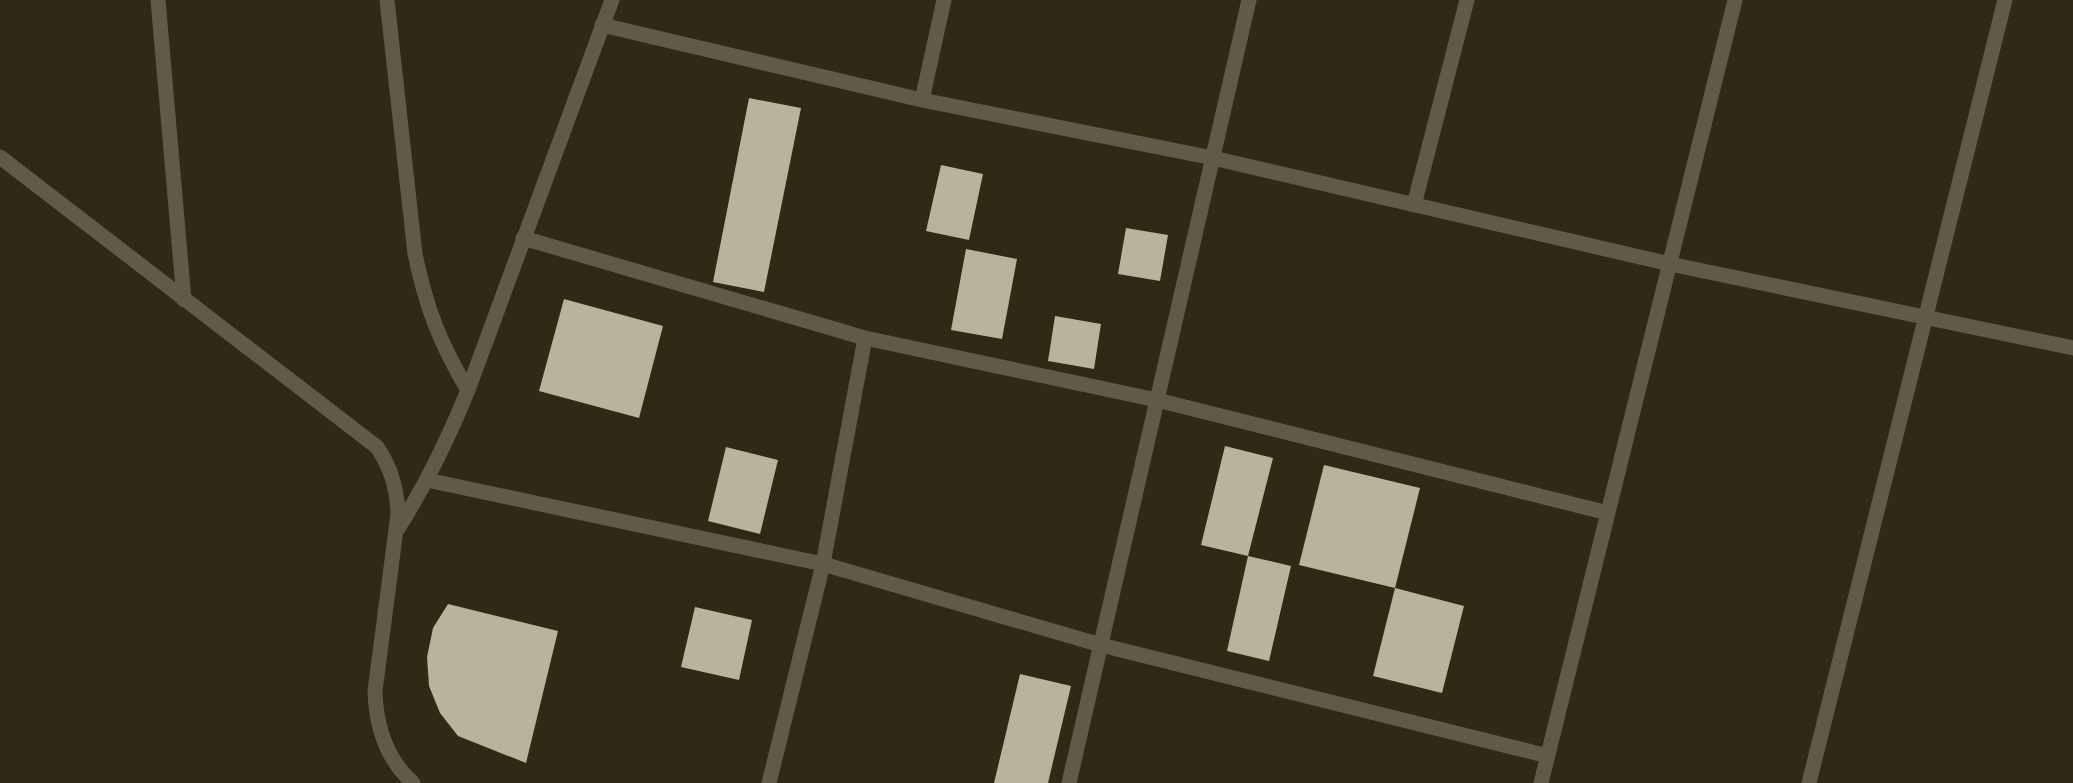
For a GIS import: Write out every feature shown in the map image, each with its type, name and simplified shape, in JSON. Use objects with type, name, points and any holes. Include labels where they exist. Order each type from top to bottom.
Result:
[{"type":"street","points":[[158,0],[184,300]]},
{"type":"street","points":[[387,0],[415,254],[434,325],[449,359],[468,390]]},
{"type":"street","points":[[396,532],[427,480],[468,390],[522,238],[612,0]]},
{"type":"street","points":[[922,100],[944,0]]},
{"type":"street","points":[[1069,783],[1249,0]]},
{"type":"street","points":[[1414,205],[1467,0]]},
{"type":"street","points":[[1541,783],[1735,0]]},
{"type":"street","points":[[1809,783],[2005,0]]},
{"type":"street","points":[[602,25],[922,100],[1213,158],[1670,264],[2073,348]]},
{"type":"street","points":[[0,157],[377,447],[393,478],[398,514],[375,691],[375,710],[386,746],[396,763],[413,783]]},
{"type":"street","points":[[522,238],[865,338],[1157,400],[1608,513]]},
{"type":"street","points":[[769,783],[823,564],[865,338]]},
{"type":"street","points":[[427,480],[823,564],[1101,645],[1548,756]]},
{"type":"building","points":[[749,98],[801,108],[764,292],[713,282]]},
{"type":"building","points":[[941,165],[983,174],[969,240],[926,231]]},
{"type":"building","points":[[1126,228],[1168,235],[1160,281],[1118,274]]},
{"type":"building","points":[[966,249],[1017,259],[1002,339],[951,330]]},
{"type":"building","points":[[564,299],[663,326],[639,418],[539,391]]},
{"type":"building","points":[[1055,316],[1101,324],[1094,369],[1048,361]]},
{"type":"building","points":[[1225,446],[1273,458],[1248,556],[1201,545]]},
{"type":"building","points":[[726,447],[778,460],[760,534],[708,521]]},
{"type":"building","points":[[1324,465],[1420,488],[1395,588],[1299,565]]},
{"type":"building","points":[[1248,556],[1291,566],[1269,661],[1227,651]]},
{"type":"building","points":[[1395,588],[1464,606],[1442,693],[1373,676]]},
{"type":"building","points":[[448,604],[558,631],[526,763],[458,736],[440,713],[429,686],[427,657],[433,628]]},
{"type":"building","points":[[695,607],[752,620],[739,680],[681,667]]},
{"type":"building","points":[[1020,674],[1071,686],[1048,783],[994,783]]}]
